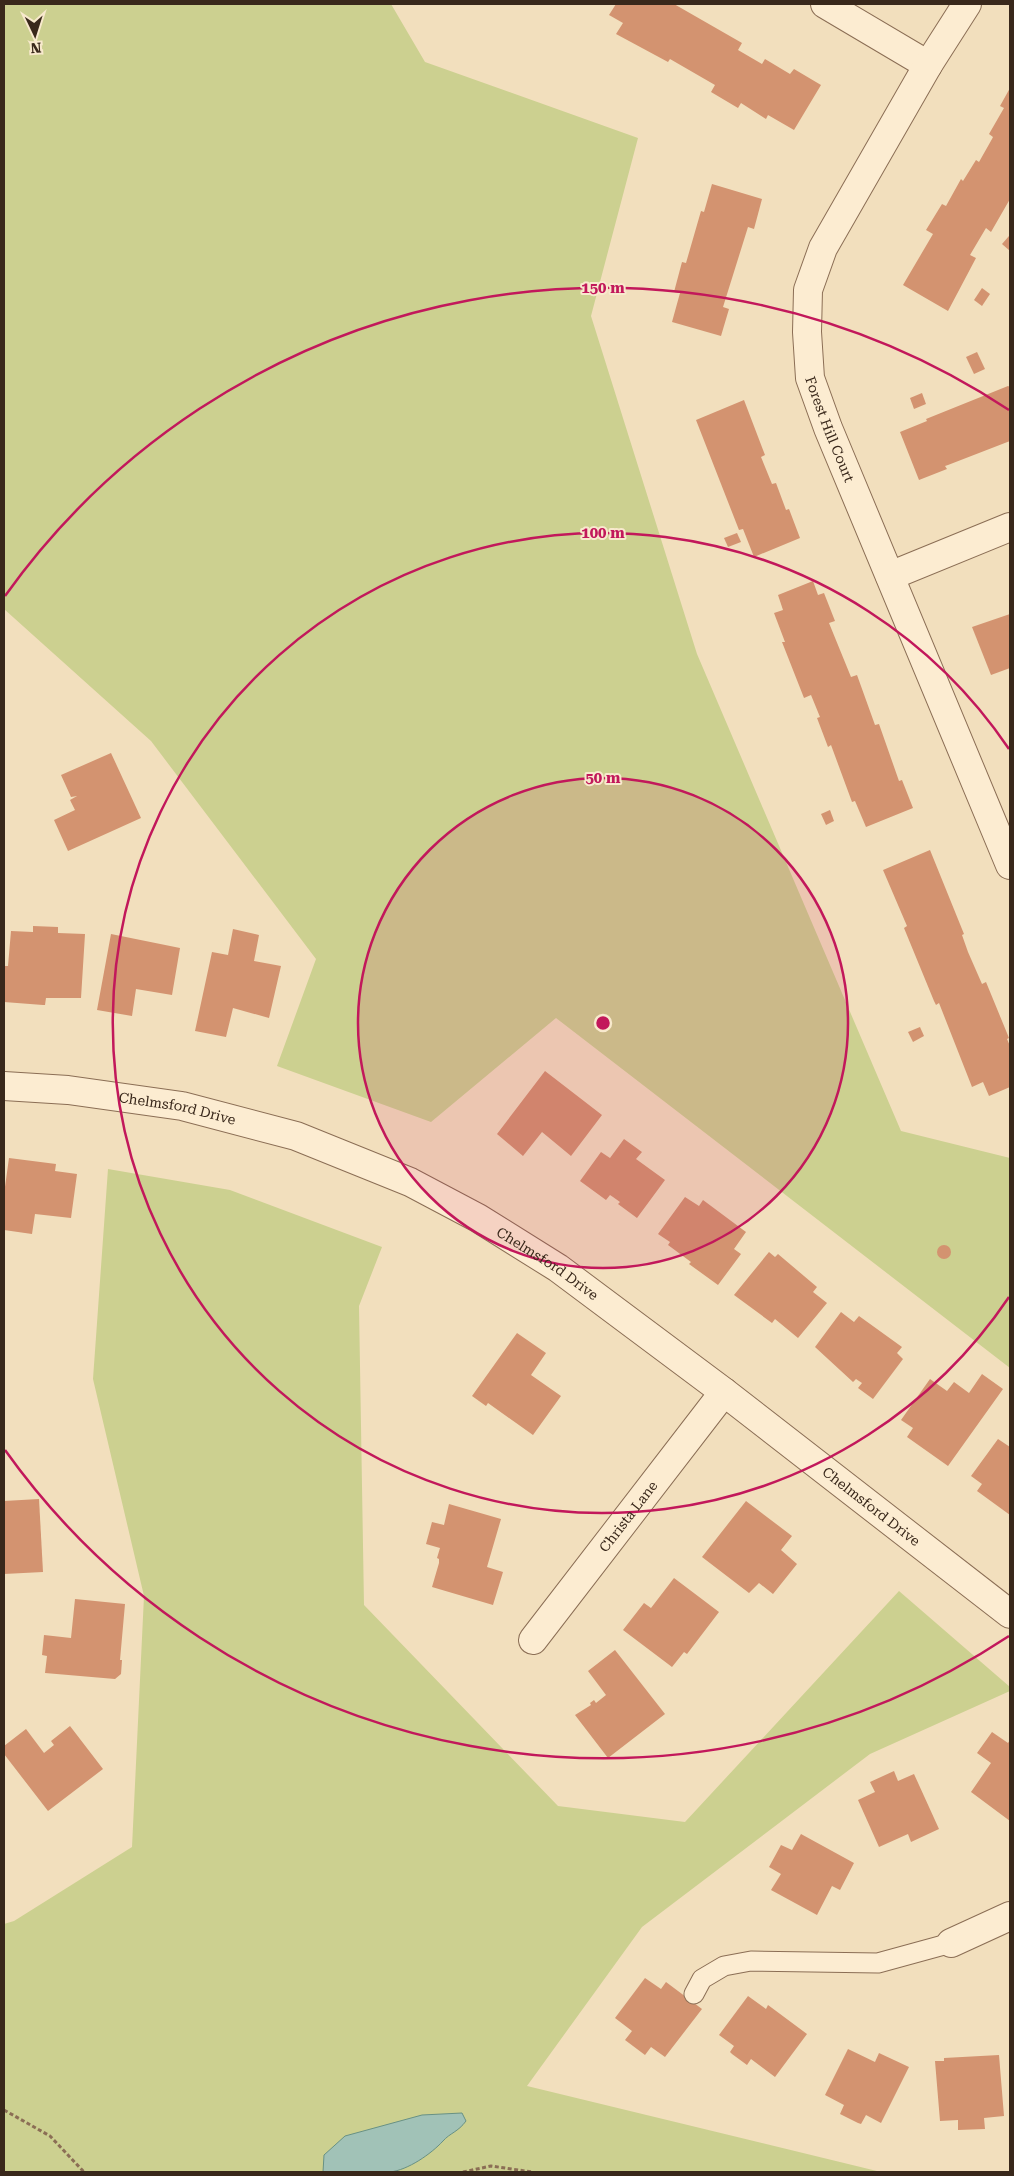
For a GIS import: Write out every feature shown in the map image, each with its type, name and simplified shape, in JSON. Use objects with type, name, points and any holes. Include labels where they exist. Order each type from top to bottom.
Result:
[{"type":"street","points":[[825,4],[928,65]]},
{"type":"street","name":"Forest Hill Court","points":[[967,4],[928,65],[823,248],[808,290],[807,332],[810,378],[828,428],[1010,865]]},
{"type":"street","points":[[890,576],[1010,527]]},
{"type":"street","name":"Chelmsford Drive","points":[[4,1086],[68,1090],[182,1106],[296,1136],[410,1182],[478,1218],[558,1268],[724,1392],[1010,1614]]},
{"type":"street","name":"Christa Lane","points":[[533,1640],[724,1392]]},
{"type":"street","points":[[951,1943],[1010,1916]]},
{"type":"lane","points":[[694,1994],[702,1979],[724,1966],[751,1961],[878,1963],[951,1943]]},
{"type":"path","points":[[4,2110],[50,2136],[84,2172]]},
{"type":"path","points":[[463,2172],[490,2166],[532,2172]]},
{"type":"green space","points":[[4,4],[391,4],[425,62],[638,138],[591,316],[697,654],[901,1131],[1010,1158],[1010,1368],[556,1018],[431,1122],[277,1066],[316,959],[151,741],[4,609]]},
{"type":"green space","points":[[108,1169],[230,1190],[382,1247],[359,1306],[364,1605],[558,1806],[685,1822],[899,1591],[1010,1687],[1010,1691],[870,1754],[642,1927],[527,2086],[881,2172],[4,2172],[4,1924],[14,1921],[132,1847],[144,1596],[93,1379]]},
{"type":"water","points":[[462,2113],[466,2121],[460,2128],[412,2165],[390,2172],[323,2172],[324,2155],[345,2136],[422,2115]]},
{"type":"building","points":[[616,4],[674,4],[742,43],[738,50],[762,64],[765,59],[790,74],[794,69],[821,85],[794,130],[768,115],[766,119],[741,103],[738,108],[711,92],[715,85],[670,59],[668,62],[616,34],[623,23],[609,15]]},
{"type":"building","points":[[1010,88],[1010,199],[991,232],[986,228],[970,255],[976,258],[948,311],[903,285],[933,234],[926,230],[942,204],[946,206],[961,179],[963,181],[976,160],[979,162],[992,139],[993,137],[989,134],[1004,108],[1000,106]]},
{"type":"building","points":[[712,184],[762,199],[754,229],[748,227],[723,307],[729,309],[721,336],[672,322],[680,293],[674,292],[682,262],[686,263],[701,211],[704,212]]},
{"type":"building","points":[[1010,237],[1010,251],[1002,244]]},
{"type":"building","points":[[982,288],[990,294],[982,306],[974,300]]},
{"type":"building","points":[[977,352],[985,369],[974,374],[966,357]]},
{"type":"building","points":[[1008,386],[1010,387],[1010,441],[945,466],[947,469],[919,480],[900,432],[927,421],[926,419]]},
{"type":"building","points":[[922,393],[926,404],[914,409],[910,398]]},
{"type":"building","points":[[744,400],[765,455],[761,457],[772,484],[776,483],[786,510],[789,509],[800,538],[754,557],[743,529],[739,530],[696,420]]},
{"type":"building","points":[[737,533],[741,542],[728,547],[724,538]]},
{"type":"building","points":[[813,581],[818,595],[824,593],[835,621],[829,623],[851,677],[857,675],[875,725],[879,724],[899,781],[902,780],[913,808],[866,827],[855,801],[852,802],[831,745],[828,747],[817,718],[820,717],[811,695],[804,698],[782,642],[785,642],[774,613],[783,610],[778,595]]},
{"type":"building","points":[[1010,614],[1010,668],[991,675],[972,627]]},
{"type":"building","points":[[111,753],[141,818],[68,851],[54,820],[75,810],[70,800],[77,796],[71,797],[61,775]]},
{"type":"building","points":[[830,810],[834,821],[826,825],[821,814]]},
{"type":"building","points":[[930,850],[964,934],[962,935],[968,952],[982,984],[986,982],[1009,1038],[1007,1039],[1010,1046],[1010,1087],[989,1096],[983,1082],[972,1087],[939,1003],[936,1005],[934,1001],[904,928],[907,926],[883,870]]},
{"type":"building","points":[[33,926],[58,927],[58,933],[85,934],[81,998],[46,998],[45,1005],[4,1002],[4,966],[8,966],[11,931],[33,932]]},
{"type":"building","points":[[233,929],[259,935],[254,961],[281,966],[269,1018],[233,1008],[226,1037],[195,1031],[212,952],[228,955]]},
{"type":"building","points":[[111,934],[180,948],[172,995],[136,989],[132,1016],[97,1010]]},
{"type":"building","points":[[920,1027],[924,1036],[913,1042],[908,1032]]},
{"type":"building","points":[[545,1071],[602,1115],[571,1156],[542,1132],[523,1156],[497,1134]]},
{"type":"building","points":[[624,1139],[642,1152],[636,1159],[665,1180],[637,1218],[618,1204],[620,1202],[610,1195],[606,1200],[580,1181],[601,1152],[610,1158]]},
{"type":"building","points":[[9,1158],[56,1164],[55,1171],[77,1174],[71,1218],[35,1214],[32,1234],[4,1230],[4,1194]]},
{"type":"building","points":[[685,1197],[699,1206],[703,1200],[746,1232],[734,1249],[741,1254],[718,1285],[689,1264],[691,1262],[668,1245],[670,1242],[658,1234]]},
{"type":"building","points":[[941,1245],[947,1245],[951,1252],[947,1259],[941,1259],[937,1255],[937,1249]]},
{"type":"building","points":[[769,1252],[775,1257],[778,1254],[817,1287],[813,1292],[827,1303],[798,1338],[775,1319],[772,1323],[734,1295]]},
{"type":"building","points":[[841,1312],[854,1322],[859,1316],[902,1347],[897,1353],[903,1359],[873,1399],[858,1388],[862,1383],[856,1379],[853,1382],[815,1347]]},
{"type":"building","points":[[517,1333],[546,1353],[531,1375],[561,1396],[533,1435],[488,1403],[486,1406],[472,1396]]},
{"type":"building","points":[[982,1374],[1003,1389],[948,1466],[907,1437],[913,1428],[901,1420],[930,1379],[947,1391],[954,1382],[969,1393]]},
{"type":"building","points":[[998,1439],[1010,1447],[1010,1515],[977,1491],[982,1484],[971,1476]]},
{"type":"building","points":[[39,1499],[43,1572],[4,1574],[4,1501]]},
{"type":"building","points":[[746,1501],[792,1536],[781,1550],[797,1564],[773,1594],[759,1583],[749,1593],[702,1557]]},
{"type":"building","points":[[449,1504],[501,1519],[487,1567],[503,1572],[493,1605],[432,1587],[439,1563],[437,1558],[440,1548],[426,1544],[432,1522],[444,1525]]},
{"type":"building","points":[[674,1578],[719,1612],[687,1654],[684,1652],[672,1667],[623,1630],[644,1603],[651,1608]]},
{"type":"building","points":[[75,1599],[125,1604],[120,1660],[122,1660],[121,1674],[115,1679],[45,1673],[47,1656],[42,1655],[44,1635],[71,1638]]},
{"type":"building","points":[[615,1650],[665,1714],[608,1758],[575,1715],[591,1705],[590,1703],[594,1700],[596,1703],[606,1695],[588,1671]]},
{"type":"building","points":[[70,1726],[103,1769],[48,1811],[4,1754],[4,1746],[26,1729],[44,1753],[54,1745],[51,1741]]},
{"type":"building","points":[[992,1732],[1008,1743],[1010,1740],[1010,1821],[971,1792],[991,1763],[977,1753]]},
{"type":"building","points":[[894,1771],[898,1781],[914,1774],[939,1829],[911,1842],[908,1834],[879,1847],[858,1800],[875,1792],[870,1782]]},
{"type":"building","points":[[801,1834],[854,1863],[840,1890],[832,1886],[817,1915],[771,1890],[781,1874],[769,1867],[781,1845],[792,1850]]},
{"type":"building","points":[[645,1978],[661,1989],[666,1982],[702,2009],[665,2057],[651,2047],[645,2055],[625,2040],[632,2031],[615,2018]]},
{"type":"building","points":[[748,1996],[766,2009],[768,2005],[807,2034],[775,2077],[751,2059],[747,2065],[732,2054],[730,2052],[734,2046],[719,2035]]},
{"type":"building","points":[[848,2049],[875,2062],[879,2053],[909,2067],[881,2123],[866,2115],[861,2124],[840,2114],[844,2105],[825,2095]]},
{"type":"building","points":[[999,2055],[1004,2116],[984,2118],[985,2129],[958,2130],[958,2120],[940,2121],[935,2061],[944,2061],[944,2058]]}]
